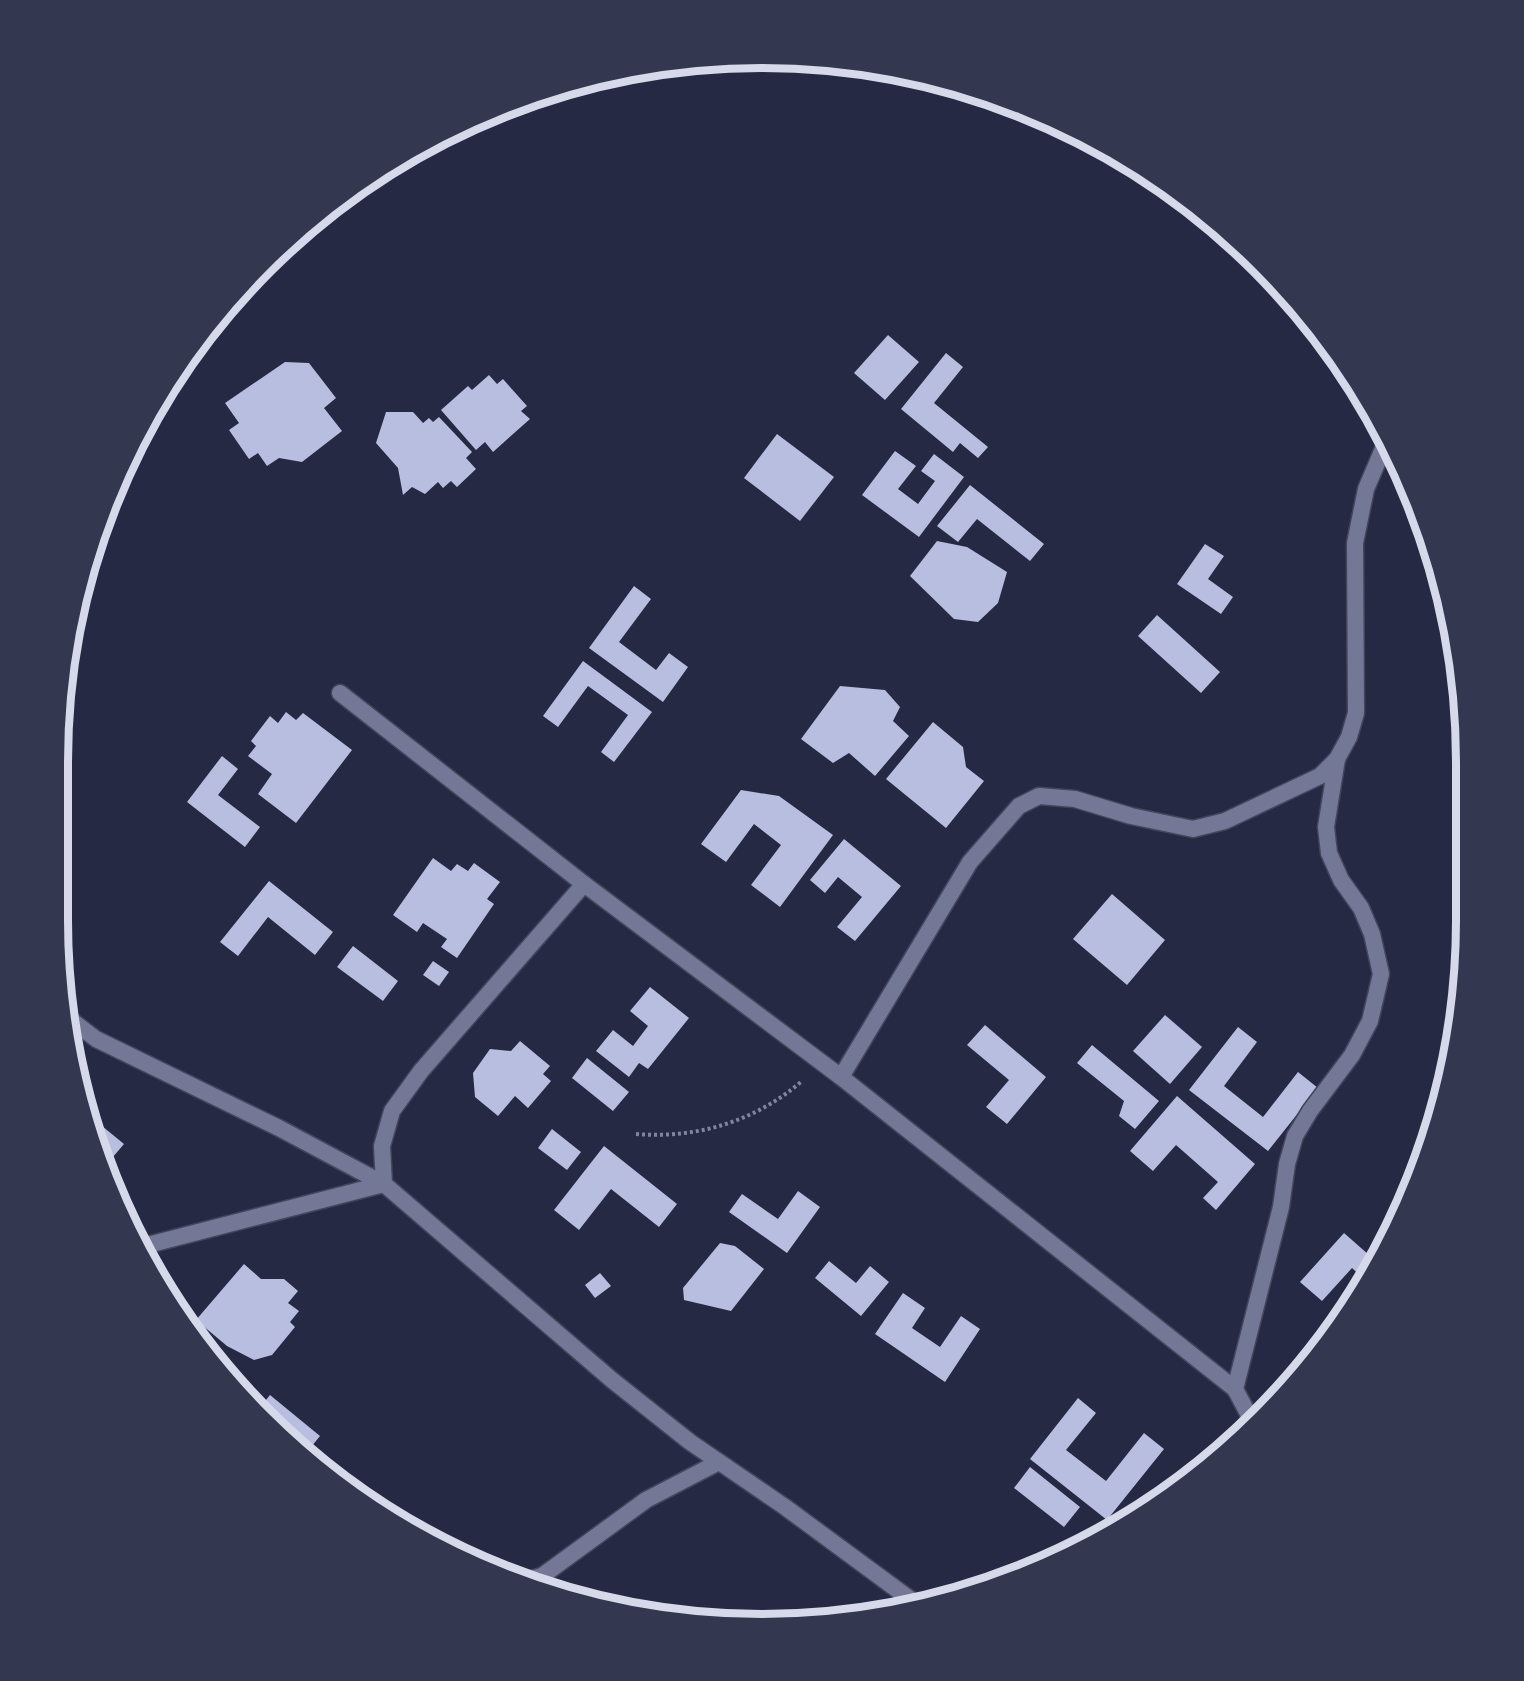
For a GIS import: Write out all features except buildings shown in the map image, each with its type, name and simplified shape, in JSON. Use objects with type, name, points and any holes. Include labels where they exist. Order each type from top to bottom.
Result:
[{"type":"street","points":[[841,1077],[970,862],[1019,806],[1040,796],[1075,799],[1131,816],[1193,829],[1225,821],[1320,776],[1337,759],[1349,737],[1356,713],[1355,543],[1366,489],[1382,450]]},
{"type":"street","points":[[340,693],[584,884],[841,1077],[1235,1389],[1248,1414]]},
{"type":"street","points":[[1235,1389],[1281,1207],[1287,1164],[1295,1136],[1310,1111],[1353,1055],[1370,1021],[1380,974],[1372,934],[1361,908],[1341,880],[1329,853],[1326,827],[1337,759]]},
{"type":"street","points":[[384,1184],[382,1146],[392,1111],[421,1071],[584,884]]},
{"type":"street","points":[[75,1023],[96,1039],[279,1128],[384,1184],[612,1380],[719,1462],[785,1507],[908,1598]]},
{"type":"street","points":[[149,1245],[384,1184]]},
{"type":"street","points":[[539,1577],[646,1500],[719,1462]]},
{"type":"path","points":[[636,1134],[665,1137],[711,1129],[745,1117],[779,1100],[822,1063]]}]
